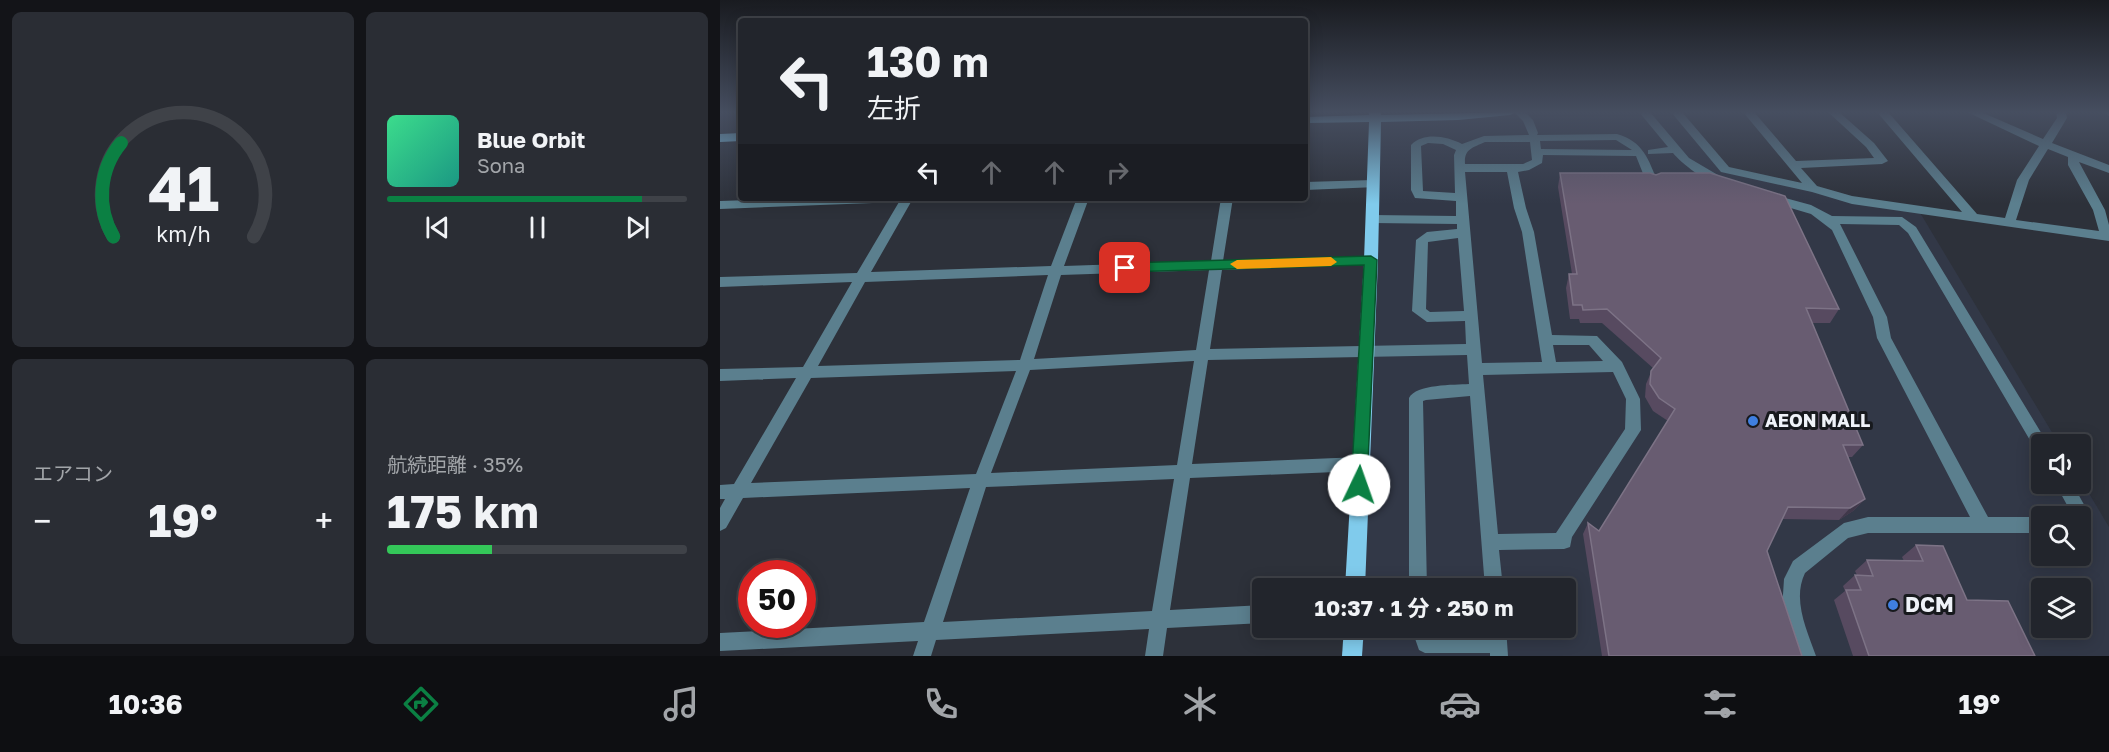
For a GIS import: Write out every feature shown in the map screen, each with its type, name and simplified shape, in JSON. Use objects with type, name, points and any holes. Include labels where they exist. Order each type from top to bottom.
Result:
[{"type":"main road","points":[[1355,578],[1371,260],[1374,143]]},
{"type":"main road","points":[[1352,656],[1353,638]]},
{"type":"street","points":[[1423,143],[1416,145],[1419,195],[1461,197]]},
{"type":"street","points":[[1455,143],[1463,150]]},
{"type":"street","points":[[1477,143],[1463,150],[1459,155],[1463,227],[1493,578]]},
{"type":"street","points":[[1460,168],[1533,166],[1538,161],[1535,143]]},
{"type":"street","points":[[1541,143],[1634,153]]},
{"type":"street","points":[[1632,143],[1638,147],[1652,183]]},
{"type":"street","points":[[1670,143],[1685,160],[1703,173],[1734,187]]},
{"type":"street","points":[[1702,143],[1725,170],[1852,200],[2107,237],[2099,210],[2074,165],[2073,155]]},
{"type":"street","points":[[1775,143],[1817,190],[1815,210]]},
{"type":"street","points":[[1794,165],[1882,161],[1867,143]]},
{"type":"street","points":[[1909,143],[1974,218]]},
{"type":"street","points":[[2041,143],[2109,169]]},
{"type":"street","points":[[2009,223],[2023,180],[2044,144]]},
{"type":"street","points":[[1652,152],[1675,149]]},
{"type":"street","points":[[1512,168],[1520,208],[1528,232],[1550,366]]},
{"type":"street","points":[[1308,186],[1373,184]]},
{"type":"street","points":[[1754,193],[1815,210],[1831,220],[1880,317],[1884,338],[1983,525]]},
{"type":"street","points":[[720,205],[827,201]]},
{"type":"street","points":[[720,523],[905,201]]},
{"type":"street","points":[[922,656],[981,480],[1025,365],[1056,270],[1082,201]]},
{"type":"street","points":[[1154,656],[1227,201]]},
{"type":"street","points":[[1372,219],[1463,227]]},
{"type":"street","points":[[1831,220],[1902,221],[1912,230],[2034,434]]},
{"type":"street","points":[[1463,227],[1427,236],[1422,240],[1419,311],[1427,317],[1472,316]]},
{"type":"street","points":[[720,282],[1371,260]]},
{"type":"street","points":[[1491,542],[1564,541],[1564,535],[1634,430],[1633,399],[1617,366],[1592,340],[1545,340]]},
{"type":"street","points":[[720,375],[1025,365],[1203,355],[1475,349]]},
{"type":"street","points":[[1476,369],[1617,366]]},
{"type":"street","points":[[1418,578],[1416,398],[1424,394],[1478,389]]},
{"type":"street","points":[[720,492],[1360,464]]},
{"type":"street","points":[[1807,656],[1791,610],[1793,579],[1799,567],[1844,531],[1868,525],[2031,525]]},
{"type":"street","points":[[720,642],[1252,614]]},
{"type":"street","points":[[1423,638],[1425,644],[1498,642]]},
{"type":"shaded area","points":[[1373,143],[1702,143],[1725,170],[1919,211],[2053,434],[2031,434],[2031,494],[2089,494],[2109,527],[2109,656],[1350,656],[1351,638],[1576,638],[1576,578],[1353,578]]},
{"type":"building","name":"AEON MALL","points":[[1560,173],[1650,173],[1656,175],[1661,173],[1710,173],[1785,196],[1839,309],[1806,308],[1863,445],[1843,445],[1865,499],[1850,508],[1788,507],[1767,551],[1802,656],[1609,656],[1588,523],[1599,531],[1675,409],[1659,398],[1650,384],[1651,371],[1661,358],[1607,309],[1583,310],[1582,305],[1573,305],[1569,274],[1577,274]]},
{"type":"building","name":"DCM","points":[[1916,545],[1943,546],[1967,600],[2008,601],[2035,656],[1869,656],[1846,590],[1861,590],[1855,575],[1873,576],[1867,560],[1923,561]]},
{"type":"slow traffic","points":[[1237,264],[1331,262]]},
{"type":"place","name":"AEON MALL","points":[[1753,421]]},
{"type":"place","name":"DCM","points":[[1893,605]]},
{"type":"route","points":[[1125,268],[1371,260],[1359,485]]}]
